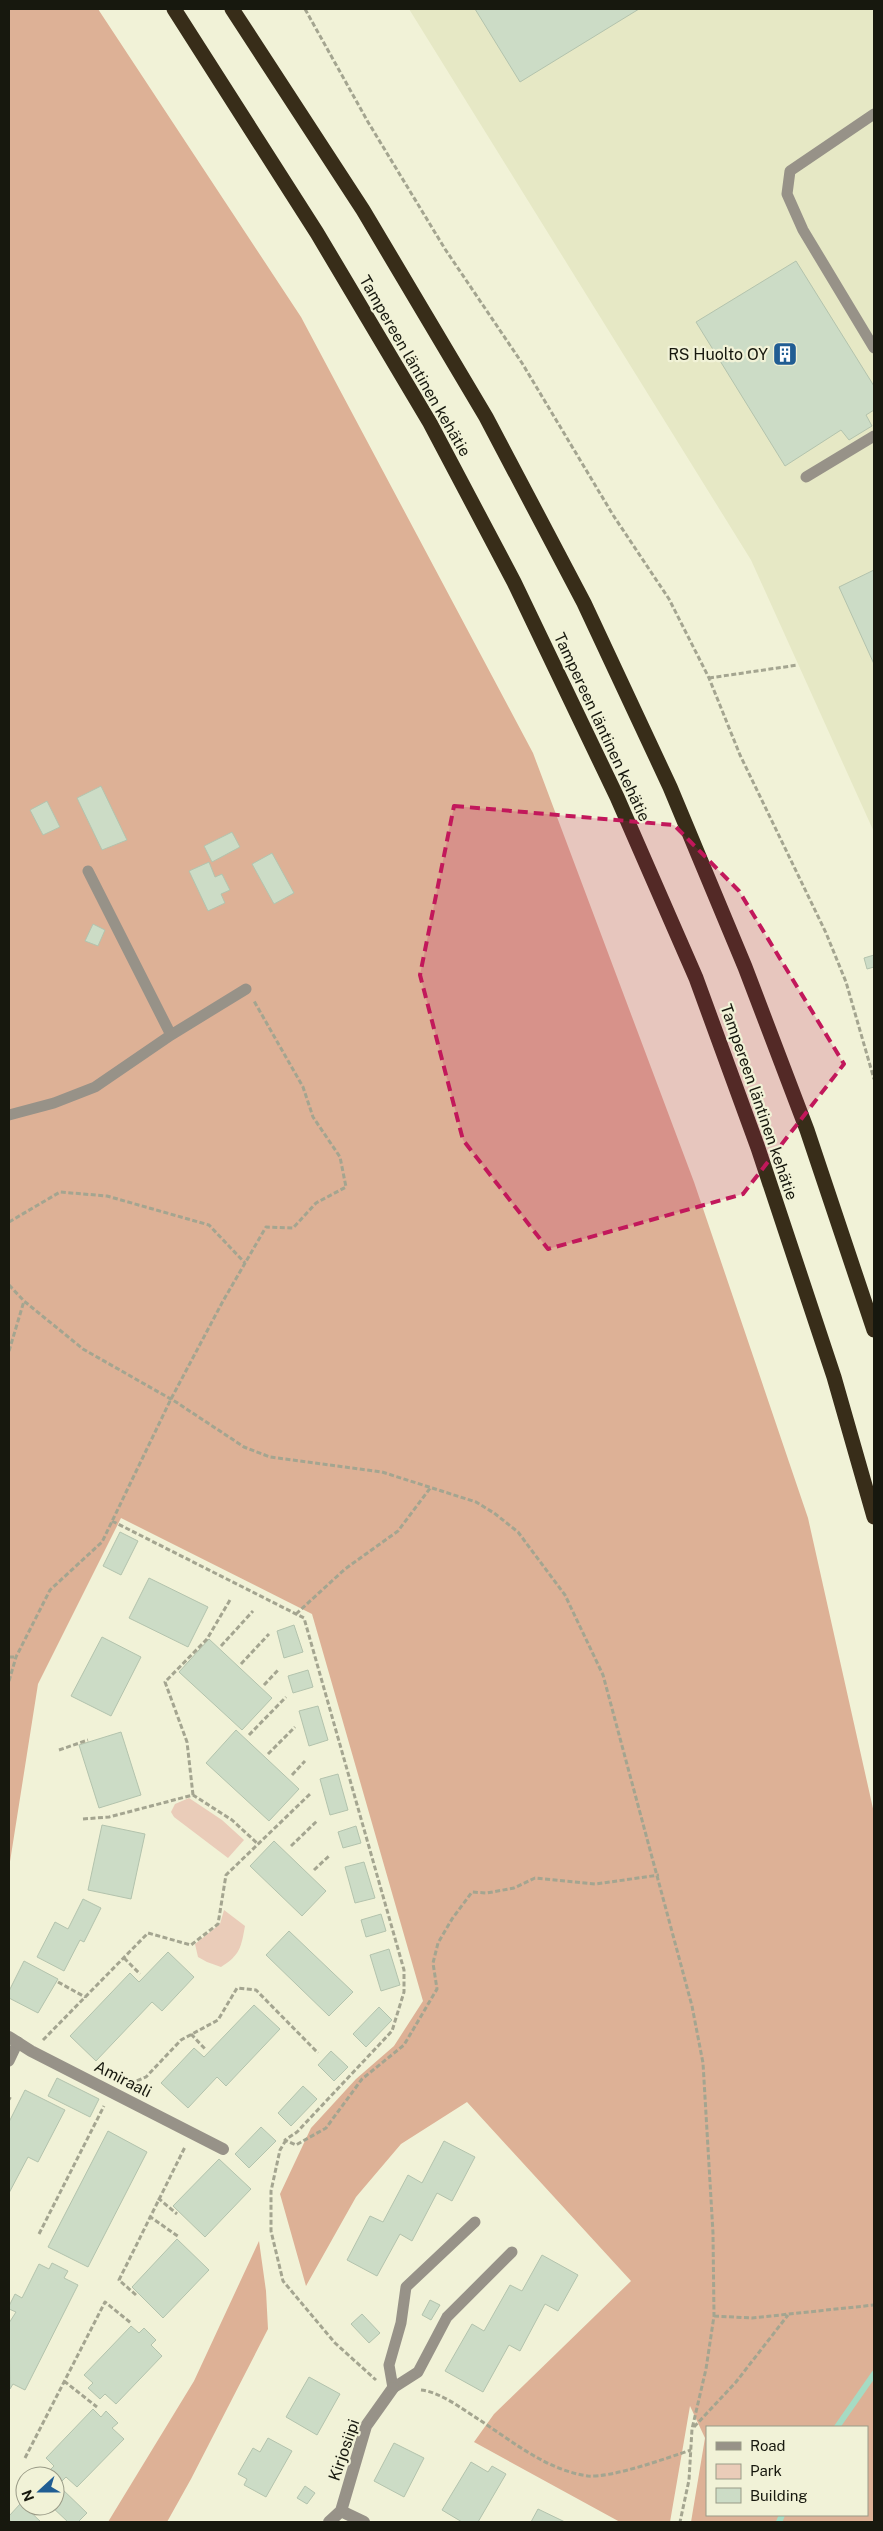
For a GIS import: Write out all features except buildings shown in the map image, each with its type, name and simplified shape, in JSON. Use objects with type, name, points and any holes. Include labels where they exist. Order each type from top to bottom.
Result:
[{"type":"highway","name":"Tampereen läntinen kehätie","points":[[174,9],[317,233],[430,423],[514,582],[617,797],[696,978],[758,1148],[834,1377],[874,1517]]},
{"type":"highway","name":"Tampereen läntinen kehätie","points":[[232,9],[363,210],[476,400],[584,603],[670,787],[745,967],[807,1130],[874,1330]]},
{"type":"street","name":"Amiraali","points":[[13,2040],[223,2149]]},
{"type":"street","name":"Kirjosiipi","points":[[341,2511],[366,2426],[393,2388]]},
{"type":"street","points":[[329,2522],[341,2511],[364,2522]]},
{"type":"lane","points":[[874,114],[790,172],[787,194],[803,230],[874,348]]},
{"type":"lane","points":[[806,477],[874,436]]},
{"type":"lane","points":[[88,871],[171,1035]]},
{"type":"lane","points":[[9,1115],[54,1103],[95,1088],[171,1035],[246,989]]},
{"type":"lane","points":[[9,2061],[13,2040]]},
{"type":"lane","points":[[475,2222],[406,2287],[401,2323],[388,2365],[393,2388],[418,2372],[446,2317],[512,2252]]},
{"type":"path","points":[[305,9],[368,122],[440,241],[522,363],[614,514],[669,599],[709,678],[740,755],[826,933],[846,982],[874,1078]]},
{"type":"path","points":[[709,678],[798,665]]},
{"type":"path","points":[[9,1681],[16,1657],[50,1590],[102,1542],[171,1399],[266,1227],[293,1228],[316,1203],[346,1187],[340,1158],[313,1117],[303,1087],[246,989]]},
{"type":"path","points":[[9,1222],[60,1192],[107,1196],[209,1224],[245,1263]]},
{"type":"path","points":[[9,1285],[24,1301],[83,1349],[171,1399],[244,1447],[270,1457],[382,1472],[476,1502],[494,1512],[518,1532],[565,1595],[603,1675],[659,1876],[692,2006],[703,2063],[713,2233],[714,2316],[706,2369],[692,2429],[689,2480],[680,2522]]},
{"type":"path","points":[[9,1351],[24,1301]]},
{"type":"path","points":[[295,1614],[345,1569],[398,1531],[431,1487]]},
{"type":"path","points":[[112,1521],[304,1618],[404,1970],[404,1992],[392,2031],[297,2132],[285,2140],[280,2150],[271,2191],[271,2231],[284,2281],[335,2343],[372,2378],[393,2388],[430,2391],[547,2464],[589,2476],[655,2463],[691,2450]]},
{"type":"path","points":[[193,1795],[187,1742],[165,1682],[207,1638],[230,1600]]},
{"type":"path","points":[[221,1646],[253,1611]]},
{"type":"path","points":[[241,1664],[269,1634]]},
{"type":"path","points":[[9,1657],[16,1657]]},
{"type":"path","points":[[264,1685],[278,1669]]},
{"type":"path","points":[[249,1735],[286,1696]]},
{"type":"path","points":[[268,1754],[295,1727]]},
{"type":"path","points":[[59,1750],[88,1740]]},
{"type":"path","points":[[292,1775],[305,1761]]},
{"type":"path","points":[[31,2051],[148,1933],[191,1945],[218,1924],[226,1875],[310,1794]]},
{"type":"path","points":[[83,1819],[109,1817],[193,1795],[232,1820],[258,1844]]},
{"type":"path","points":[[291,1846],[318,1820]]},
{"type":"path","points":[[314,1870],[329,1856]]},
{"type":"path","points":[[285,2140],[296,2145],[326,2128],[362,2079],[404,2045],[437,1989],[433,1963],[438,1943],[452,1919],[472,1892],[487,1893],[514,1888],[535,1878],[596,1884],[659,1876]]},
{"type":"path","points":[[124,1958],[140,1974]]},
{"type":"path","points":[[58,1982],[85,1997]]},
{"type":"path","points":[[39,2234],[111,2092],[146,2077],[181,2040],[218,2020],[237,1988],[256,1990],[318,2053]]},
{"type":"path","points":[[192,2034],[206,2050]]},
{"type":"path","points":[[136,2295],[119,2280],[149,2216],[192,2133]]},
{"type":"path","points":[[158,2198],[177,2214]]},
{"type":"path","points":[[149,2216],[179,2237]]},
{"type":"path","points":[[25,2458],[104,2302],[131,2323]]},
{"type":"path","points":[[714,2316],[752,2318],[874,2305]]},
{"type":"path","points":[[692,2429],[723,2397],[788,2315]]},
{"type":"path","points":[[64,2381],[97,2407]]},
{"type":"highlighted area","points":[[454,806],[674,825],[739,891],[844,1064],[743,1194],[548,1249],[463,1140],[420,975]]},
{"type":"shaded area","points":[[9,9],[98,9],[301,317],[533,753],[694,1182],[808,1518],[874,1813],[874,2522],[691,2522],[705,2438],[690,2406],[670,2522],[620,2522],[474,2442],[494,2414],[631,2281],[467,2102],[401,2144],[356,2197],[306,2286],[280,2194],[311,2128],[356,2079],[394,2046],[423,2001],[312,1614],[121,1518],[38,1684],[9,1868]]},
{"type":"shaded area","points":[[409,9],[874,9],[874,832],[751,560]]},
{"type":"shaded area","points":[[259,2241],[266,2291],[268,2329],[191,2479],[167,2522],[108,2522],[194,2381]]},
{"type":"green space","points":[[189,1798],[222,1820],[244,1840],[228,1858],[174,1817],[171,1812],[175,1804]]},
{"type":"green space","points":[[224,1910],[245,1926],[239,1950],[232,1959],[221,1967],[198,1957],[195,1944],[220,1924]]},
{"type":"waterway","points":[[838,2426],[874,2374]]},
{"type":"waterway","points":[[779,2522],[782,2516]]},
{"type":"place","name":"RS Huolto OY","points":[[785,354]]}]
